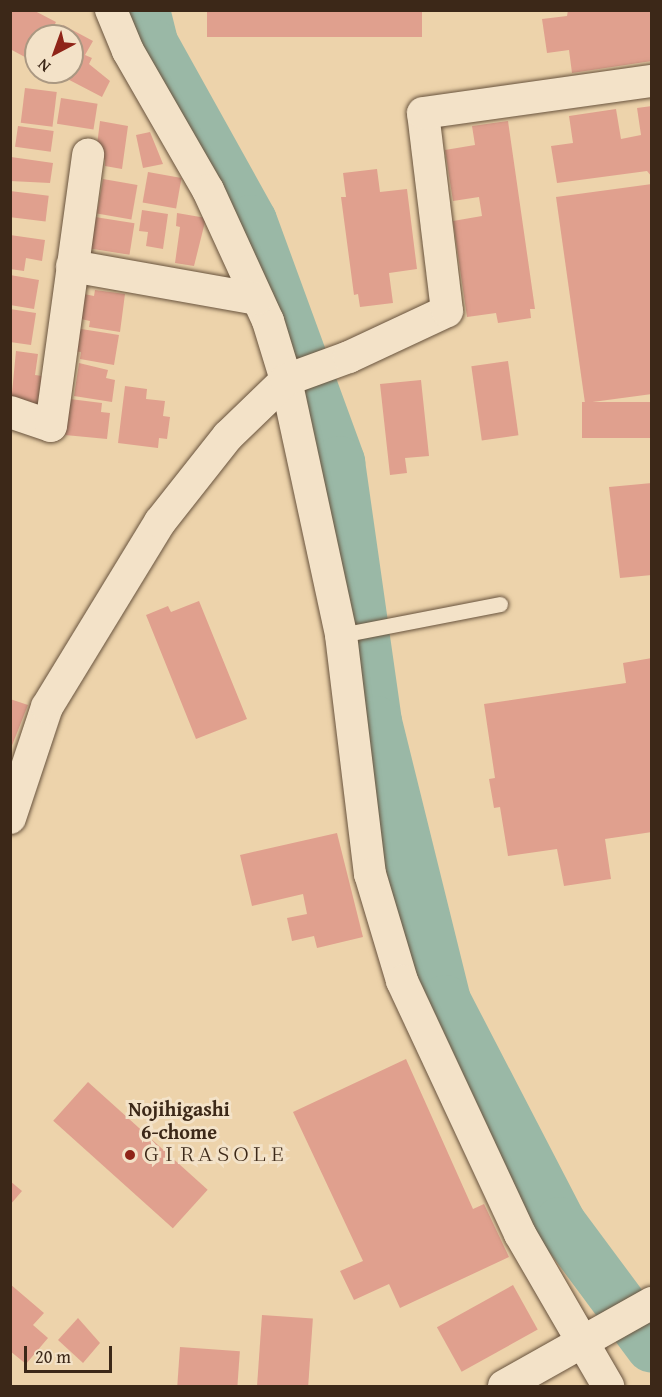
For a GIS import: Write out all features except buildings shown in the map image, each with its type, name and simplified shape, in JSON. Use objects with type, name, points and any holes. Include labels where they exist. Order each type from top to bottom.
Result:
[{"type":"street","points":[[111,10],[128,51],[208,190],[257,299],[303,374],[341,635],[370,874],[402,981],[520,1234],[620,1321]]},
{"type":"street","points":[[10,818],[47,707],[160,522],[228,436],[303,374],[447,311],[423,113],[651,81]]},
{"type":"street","points":[[10,412],[51,426],[87,155]]},
{"type":"street","points":[[72,266],[257,299]]},
{"type":"street","points":[[504,1386],[620,1321]]},
{"type":"street","points":[[608,1386],[620,1321]]},
{"type":"lane","points":[[341,635],[500,604]]},
{"type":"waterway","points":[[144,10],[153,45],[251,221],[339,462],[376,722],[445,1001],[560,1223],[652,1347]]},
{"type":"place","name":"ＧＩＲＡＳＯＬＥ","points":[[130,1155]]},
{"type":"district","name":"Nojihigashi 6-chome","points":[[179,1120]]}]
